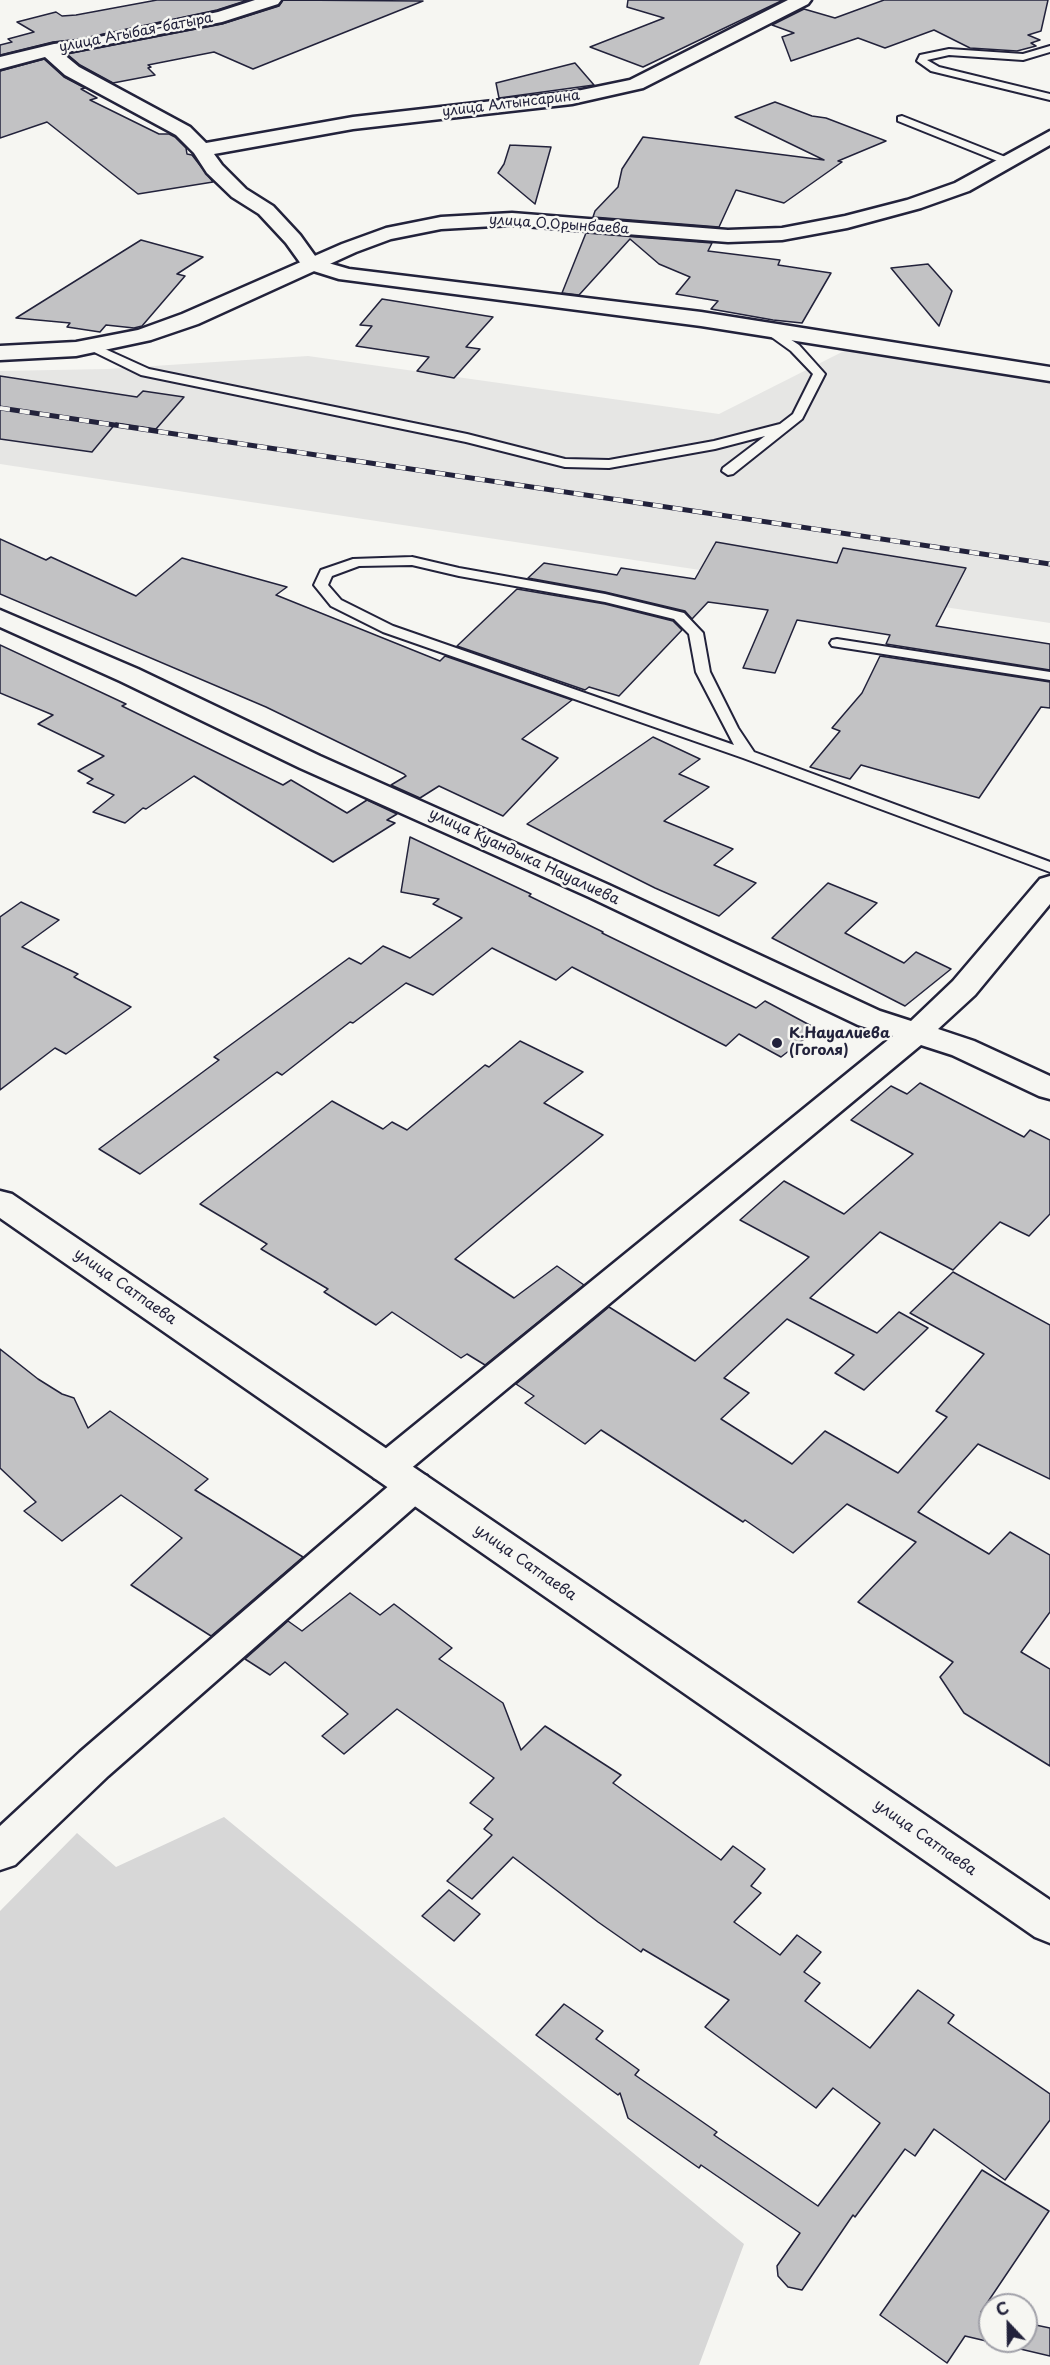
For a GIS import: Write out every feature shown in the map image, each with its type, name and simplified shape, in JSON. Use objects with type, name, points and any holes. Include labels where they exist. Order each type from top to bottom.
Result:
[{"type":"street","name":"улица Агыбая-батыра","points":[[0,63],[54,49],[80,46],[222,16],[272,0]]},
{"type":"street","name":"улица Алтынсарина","points":[[202,150],[353,123],[572,98],[636,84],[802,0]]},
{"type":"street","points":[[54,49],[52,54],[72,71],[183,131],[202,150],[214,169],[239,193],[266,210],[293,239],[311,264],[346,275],[770,330],[1050,374]]},
{"type":"street","name":"улица О.Орынбаева","points":[[0,353],[33,353],[90,347],[142,335],[190,319],[311,264],[386,234],[441,223],[512,219],[729,236],[782,234],[847,222],[914,204],[962,187],[1050,137]]},
{"type":"street","name":"улица Куандыка Науалиева","points":[[0,618],[129,675],[310,762],[578,881],[869,1018],[963,1048],[1050,1089]]},
{"type":"street","points":[[0,1852],[401,1477],[916,1033],[964,988],[1050,885]]},
{"type":"street","name":"улица Сатпаева","points":[[0,1202],[1050,1924]]},
{"type":"lane","points":[[1050,49],[1023,57],[949,52],[924,57],[922,61],[935,69],[1050,97]]},
{"type":"lane","points":[[902,119],[1009,162]]},
{"type":"lane","points":[[728,471],[798,416],[819,374],[795,348],[770,330]]},
{"type":"lane","points":[[90,347],[146,372],[467,438],[565,463],[609,464],[715,445],[784,428]]},
{"type":"lane","points":[[748,755],[731,728],[703,672],[696,633],[679,616],[605,598],[459,572],[412,561],[358,562],[326,573],[321,585],[336,603],[388,629],[748,755],[1050,867]]},
{"type":"lane","points":[[837,643],[1050,676]]},
{"type":"shaded area","points":[[844,351],[1050,378],[1050,623],[0,464],[0,371],[107,369],[308,356],[719,414]]},
{"type":"shaded area","points":[[224,1817],[744,2244],[699,2365],[0,2365],[0,1911],[77,1833],[116,1867]]},
{"type":"building","points":[[157,0],[248,0],[217,10],[80,39],[53,42],[0,55],[0,45],[12,42],[8,39],[34,32],[17,22],[56,12],[62,16],[76,15]]},
{"type":"building","points":[[283,0],[423,1],[253,69],[214,52],[148,65],[155,75],[113,83],[80,65],[67,54],[222,24],[279,6]]},
{"type":"building","points":[[628,0],[783,0],[643,67],[590,47],[664,18],[627,7]]},
{"type":"building","points":[[884,0],[1048,0],[1041,31],[1028,35],[1040,40],[1031,43],[1036,46],[1017,51],[970,48],[934,30],[885,48],[858,38],[791,61],[782,37],[794,33],[772,25],[804,9],[835,18]]},
{"type":"building","points":[[44,59],[64,77],[85,88],[81,89],[97,98],[90,100],[159,134],[169,134],[175,137],[213,182],[138,194],[47,122],[0,138],[0,71]]},
{"type":"building","points":[[575,63],[594,85],[499,98],[496,83]]},
{"type":"building","points":[[775,102],[812,116],[826,118],[886,141],[838,161],[842,162],[784,203],[736,190],[719,227],[593,217],[595,211],[618,187],[622,169],[643,137],[824,160],[735,117]]},
{"type":"building","points":[[510,145],[551,147],[535,204],[498,173],[504,164]]},
{"type":"building","points":[[586,233],[712,243],[708,251],[780,260],[778,265],[831,273],[802,323],[773,320],[711,309],[718,301],[676,294],[690,277],[659,264],[630,239],[579,295],[562,293]]},
{"type":"building","points":[[141,240],[203,257],[177,274],[185,276],[142,326],[134,328],[106,325],[100,332],[67,327],[70,323],[16,318]]},
{"type":"building","points":[[928,264],[952,291],[939,326],[891,268]]},
{"type":"building","points":[[382,299],[493,317],[466,347],[480,349],[454,378],[417,371],[429,357],[356,346],[372,326],[360,325]]},
{"type":"building","points":[[0,376],[137,397],[143,391],[184,397],[156,429],[116,423],[92,452],[0,439]]},
{"type":"building","points":[[0,539],[46,560],[51,557],[136,596],[182,558],[287,587],[276,595],[440,661],[445,656],[572,700],[522,739],[558,758],[503,816],[439,786],[420,798],[391,785],[406,776],[404,774],[266,707],[0,594]]},
{"type":"building","points":[[716,542],[837,563],[843,548],[966,568],[936,626],[1050,644],[1050,670],[886,644],[890,635],[797,620],[775,673],[743,668],[768,610],[708,602],[692,619],[685,611],[605,592],[528,578],[544,563],[617,575],[621,568],[695,579]]},
{"type":"building","points":[[517,589],[605,604],[673,621],[682,630],[619,696],[589,687],[585,690],[457,646]]},
{"type":"building","points":[[0,645],[126,704],[122,706],[283,785],[291,780],[347,813],[367,800],[397,814],[387,820],[395,823],[333,862],[194,776],[146,809],[143,808],[125,823],[93,812],[114,795],[87,783],[93,779],[78,771],[104,756],[38,724],[53,715],[0,693]]},
{"type":"building","points":[[880,656],[1050,682],[1050,708],[1041,707],[979,798],[861,765],[850,779],[810,767],[840,731],[832,728],[862,693]]},
{"type":"building","points":[[653,737],[700,759],[679,774],[709,787],[664,821],[733,849],[714,865],[756,883],[719,916],[655,888],[527,824]]},
{"type":"building","points":[[410,837],[531,894],[529,896],[756,1008],[765,1001],[817,1029],[781,1057],[739,1034],[726,1046],[572,967],[556,980],[492,948],[433,995],[406,983],[353,1023],[350,1022],[282,1075],[277,1072],[140,1174],[99,1149],[219,1060],[214,1057],[349,958],[361,964],[383,946],[410,958],[462,918],[433,904],[439,899],[401,892]]},
{"type":"building","points":[[828,883],[877,903],[845,933],[904,963],[916,952],[951,969],[905,1006],[772,938]]},
{"type":"building","points":[[21,902],[59,920],[22,947],[78,974],[74,977],[131,1007],[66,1054],[55,1048],[0,1090],[0,917]]},
{"type":"building","points":[[520,1041],[583,1072],[544,1103],[603,1135],[455,1259],[514,1298],[557,1266],[584,1285],[485,1365],[467,1354],[461,1358],[392,1312],[376,1325],[324,1292],[328,1289],[261,1249],[267,1244],[200,1204],[332,1101],[383,1129],[392,1122],[407,1130],[485,1065],[489,1067]]},
{"type":"building","points":[[920,1083],[1024,1137],[1030,1130],[1050,1140],[1050,1214],[1029,1236],[1000,1222],[953,1270],[880,1232],[810,1298],[877,1333],[899,1312],[928,1328],[864,1390],[835,1373],[854,1355],[787,1319],[724,1378],[749,1393],[721,1419],[792,1464],[825,1431],[898,1473],[947,1417],[936,1411],[984,1354],[910,1313],[953,1272],[1050,1325],[1050,1479],[978,1444],[918,1512],[989,1554],[1010,1532],[1050,1555],[1050,1612],[1021,1652],[1050,1669],[1050,1766],[964,1713],[940,1677],[953,1662],[858,1602],[916,1542],[847,1504],[793,1553],[745,1520],[743,1522],[601,1430],[585,1444],[525,1403],[534,1396],[516,1384],[609,1307],[695,1361],[809,1257],[740,1220],[784,1181],[844,1214],[913,1154],[851,1120],[891,1086],[907,1094]]},
{"type":"building","points":[[0,1349],[38,1379],[62,1394],[74,1398],[88,1428],[110,1411],[208,1479],[195,1490],[303,1557],[211,1636],[131,1585],[182,1538],[121,1495],[62,1541],[24,1511],[36,1502],[0,1468]]},
{"type":"building","points":[[350,1593],[380,1615],[394,1604],[452,1648],[439,1659],[503,1703],[521,1750],[545,1726],[621,1775],[613,1783],[721,1860],[733,1846],[765,1869],[751,1886],[761,1893],[734,1922],[780,1955],[797,1935],[821,1952],[804,1972],[820,1983],[805,2001],[870,2048],[918,1990],[954,2015],[948,2023],[1050,2094],[1050,2120],[1005,2180],[934,2129],[915,2156],[905,2149],[855,2217],[853,2215],[802,2290],[788,2287],[778,2276],[777,2266],[800,2233],[701,2165],[699,2168],[628,2118],[620,2093],[618,2095],[536,2035],[564,2004],[603,2031],[596,2039],[639,2070],[635,2075],[717,2132],[714,2135],[818,2206],[880,2123],[833,2088],[816,2108],[705,2027],[729,2000],[643,1949],[641,1952],[513,1857],[472,1899],[447,1881],[492,1835],[484,1829],[493,1819],[470,1803],[494,1778],[397,1709],[344,1754],[322,1736],[348,1714],[285,1662],[270,1675],[245,1659],[288,1621],[302,1631]]},
{"type":"building","points":[[449,1890],[480,1914],[454,1941],[422,1916]]},
{"type":"building","points":[[982,2170],[1049,2211],[994,2293],[978,2293],[978,2339],[965,2336],[947,2363],[880,2315]]},
{"type":"building","points":[[1038,2326],[1050,2328],[1050,2356],[1037,2353]]},
{"type":"railway","points":[[0,408],[1050,564]]},
{"type":"place","name":"К.Науалиева (Гоголя)","points":[[777,1043]]}]
